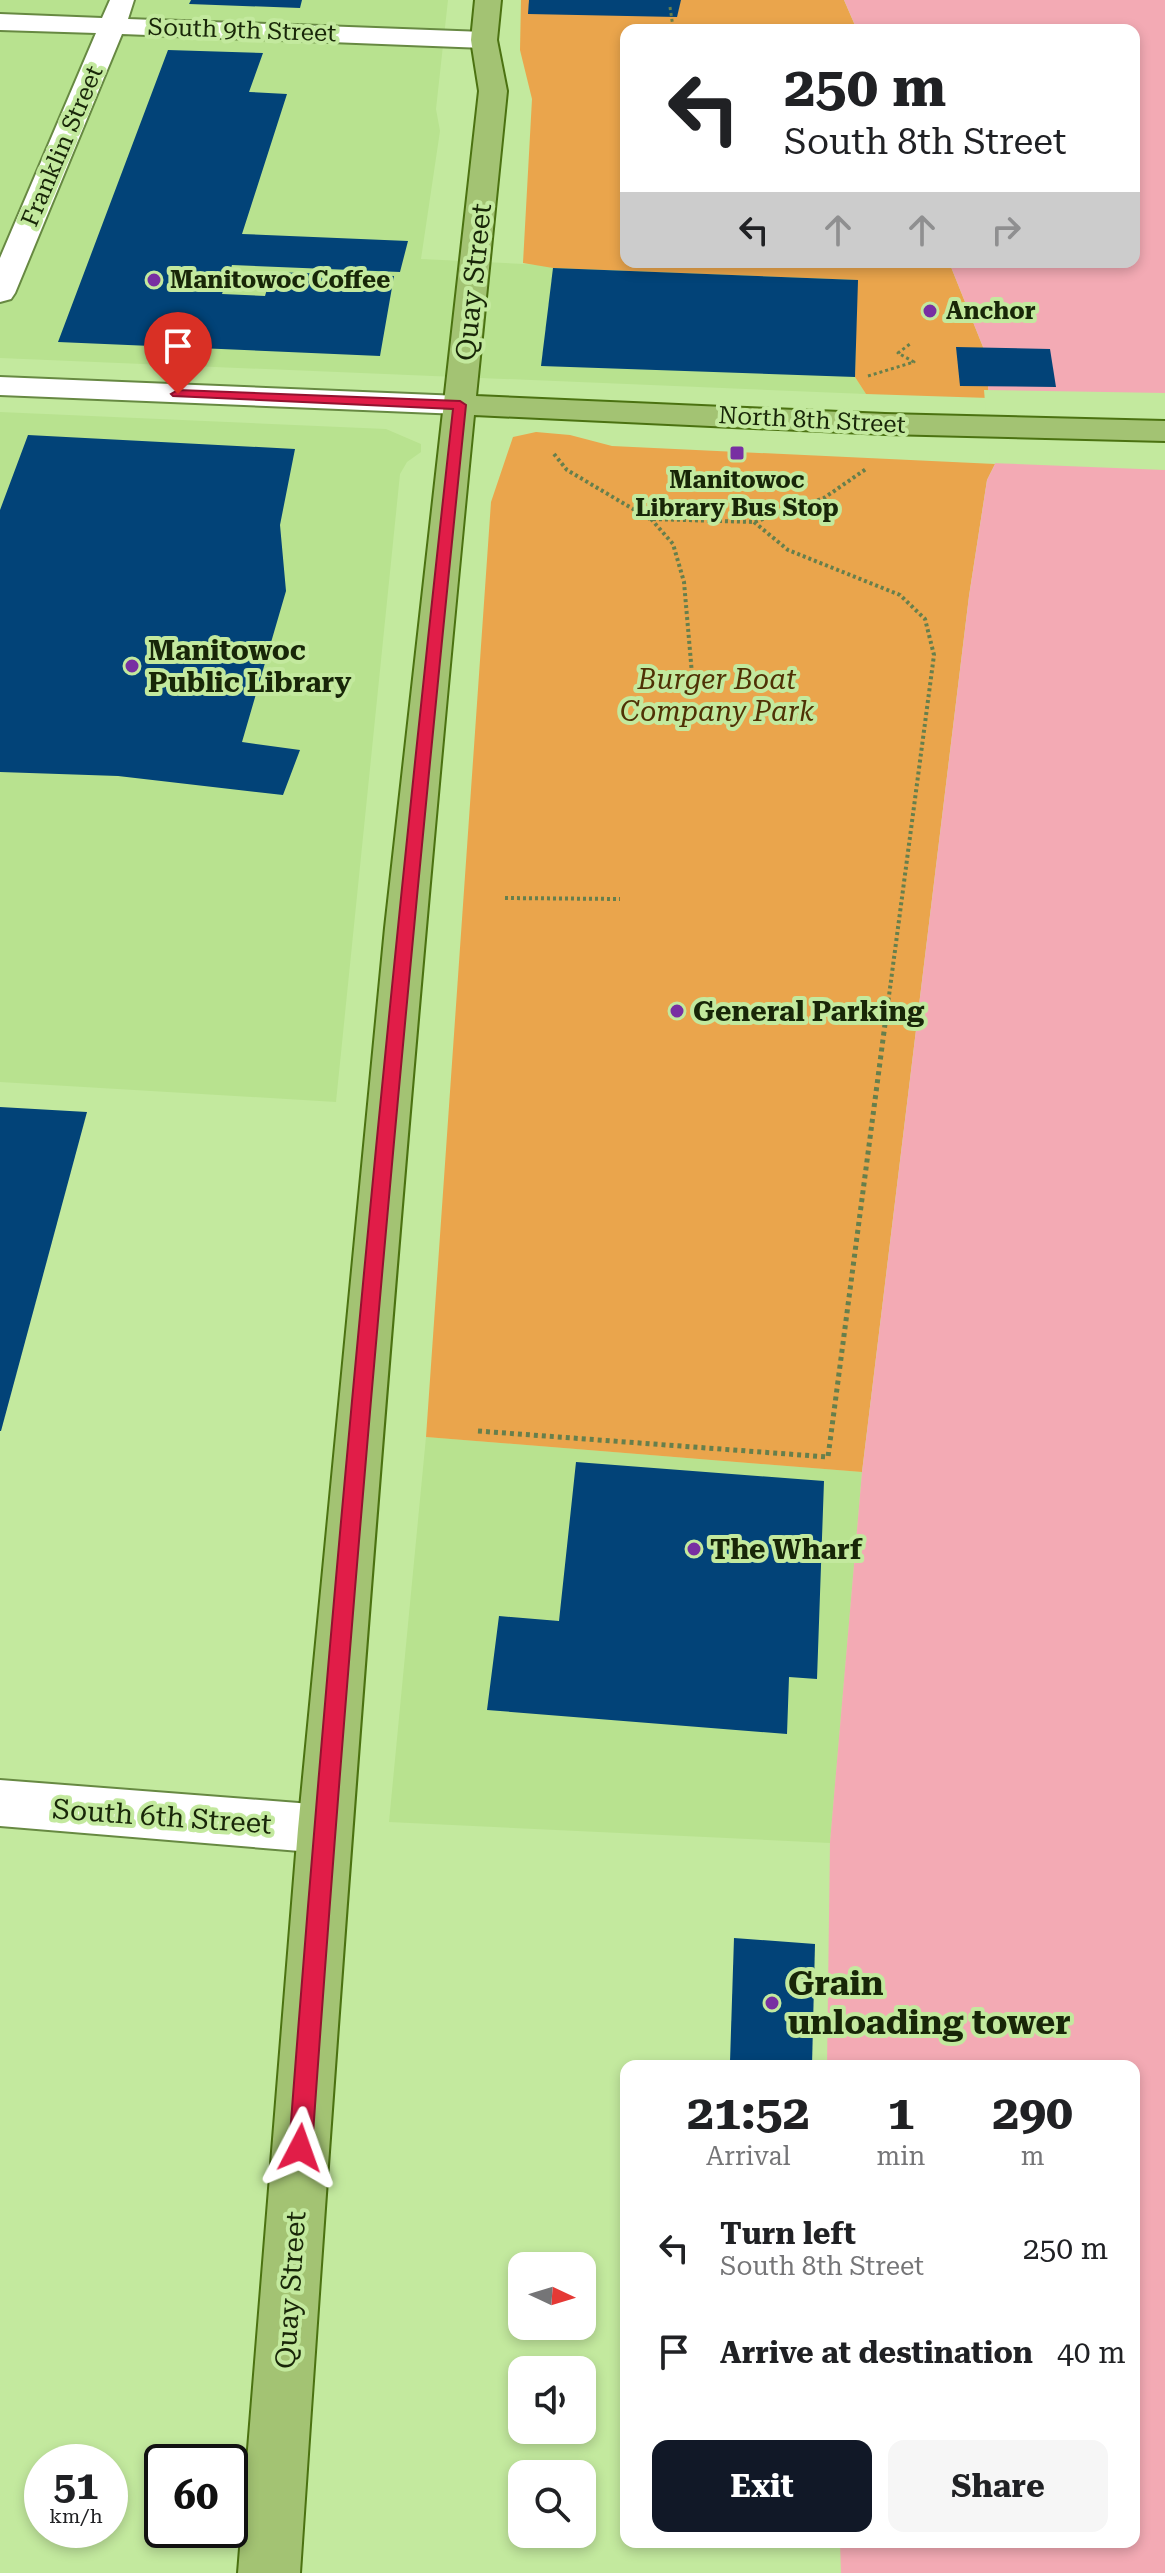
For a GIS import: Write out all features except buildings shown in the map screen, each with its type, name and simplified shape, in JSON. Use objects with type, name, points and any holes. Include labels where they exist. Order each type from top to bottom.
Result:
[{"type":"main road","name":"Quay Street","points":[[269,2573],[324,1829],[404,928],[493,91],[484,40],[488,0]]},
{"type":"main road","name":"North 8th Street","points":[[460,405],[885,424],[1165,431]]},
{"type":"street","name":"Franklin Street","points":[[0,293],[123,0]]},
{"type":"street","name":"South 9th Street","points":[[0,22],[484,40]]},
{"type":"street","points":[[0,386],[460,405]]},
{"type":"street","name":"South 6th Street","points":[[0,1803],[324,1829]]},
{"type":"path","points":[[670,7],[673,24]]},
{"type":"path","points":[[857,379],[914,362],[898,353],[910,344]]},
{"type":"path","points":[[552,451],[567,470],[650,519],[673,544],[684,582],[692,674]]},
{"type":"path","points":[[650,519],[754,522],[824,498],[877,462]]},
{"type":"path","points":[[478,1431],[828,1457],[934,655],[925,619],[900,595],[788,550],[754,522]]},
{"type":"path","points":[[505,898],[620,899]]},
{"type":"shaded area","points":[[0,0],[448,0],[436,109],[440,131],[421,259],[858,280],[855,377],[866,394],[0,358]]},
{"type":"shaded area","points":[[844,0],[1165,0],[1165,2573],[841,2573],[840,2548],[1140,2548],[1140,2060],[827,2060],[830,1842],[862,1472],[969,596],[987,480],[995,464],[985,352],[951,268],[1140,268],[1140,24],[854,24]]},
{"type":"shaded area","points":[[0,412],[386,429],[421,444],[421,452],[407,462],[400,474],[336,1102],[0,1082]]},
{"type":"shaded area","points":[[426,1437],[862,1472],[830,1843],[389,1822]]},
{"type":"green space","points":[[521,0],[844,0],[854,24],[620,24],[620,268],[951,268],[985,352],[989,398],[866,394],[855,377],[857,280],[553,268],[523,263],[532,99],[520,50]]},
{"type":"green space","name":"Burger Boat Company Park","points":[[536,432],[570,435],[612,446],[995,464],[987,480],[969,596],[862,1472],[426,1437],[491,502],[513,437]]},
{"type":"pier","points":[[984,390],[1165,393],[1165,470],[990,463]]},
{"type":"place","name":"Manitowoc Coffee","points":[[154,280]]},
{"type":"place","name":"Anchor","points":[[930,311]]},
{"type":"place","name":"Manitowoc Library Bus Stop","points":[[737,453]]},
{"type":"place","name":"Manitowoc Public Library","points":[[132,666]]},
{"type":"place","name":"General Parking","points":[[677,1011]]},
{"type":"place","name":"The Wharf","points":[[694,1549]]},
{"type":"place","name":"Grain unloading tower","points":[[772,2003]]},
{"type":"route","points":[[178,394],[460,405],[404,928],[324,1829],[300,2148]]}]
